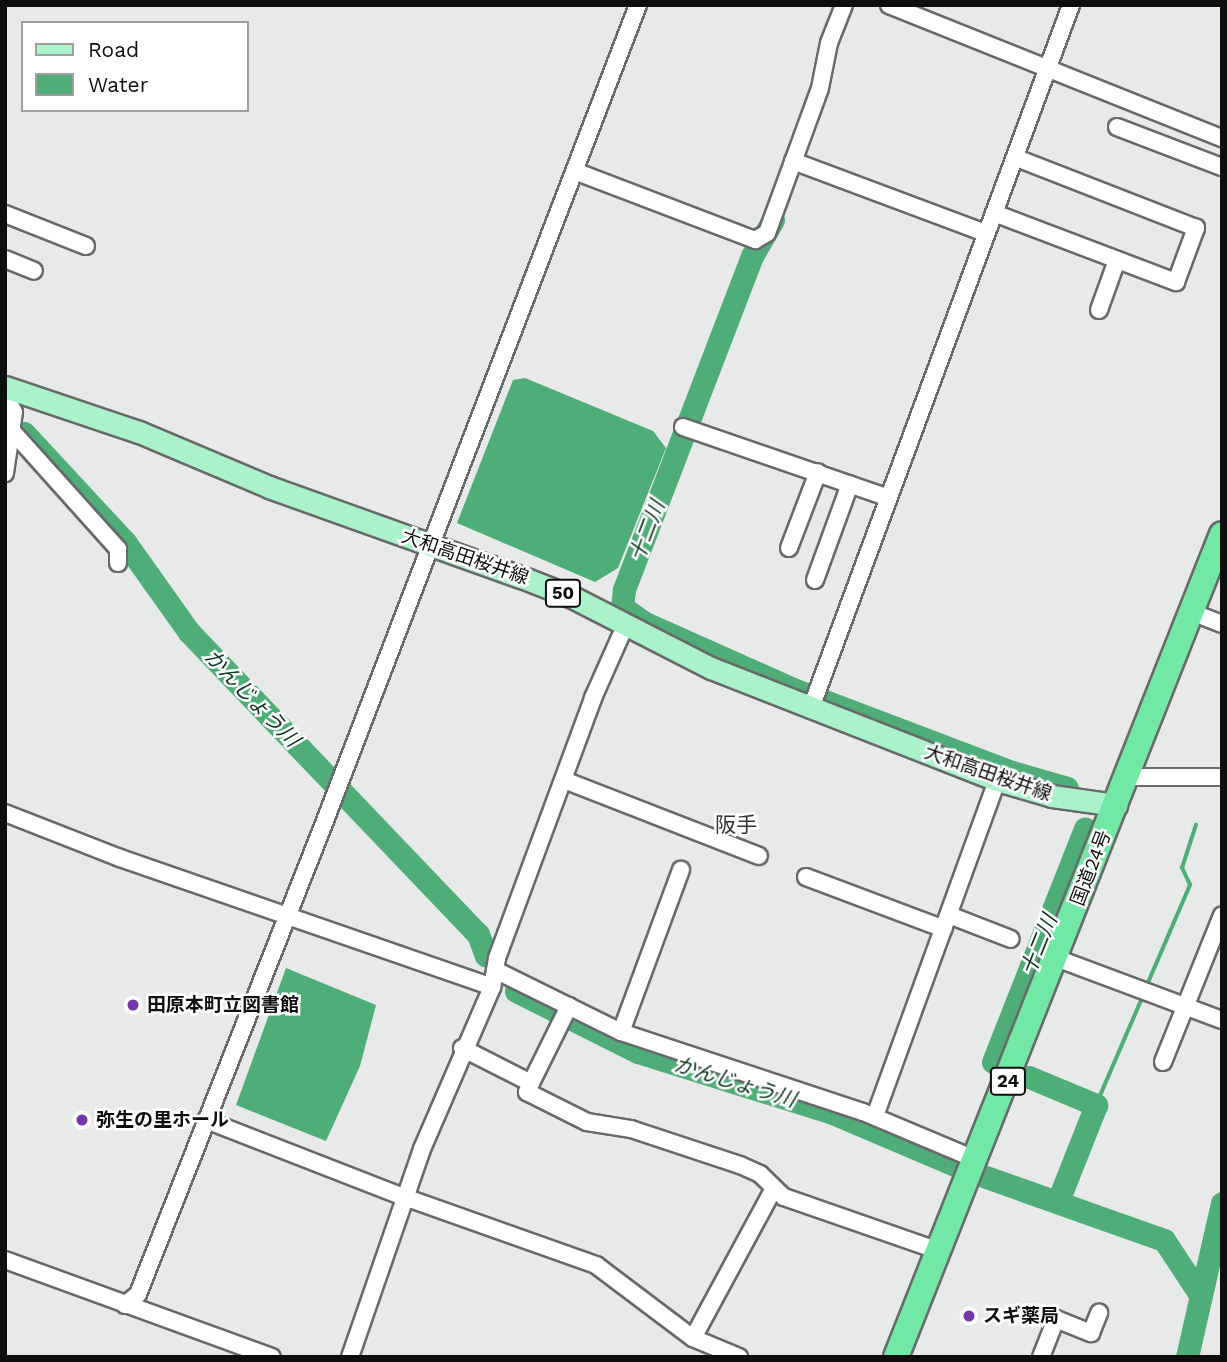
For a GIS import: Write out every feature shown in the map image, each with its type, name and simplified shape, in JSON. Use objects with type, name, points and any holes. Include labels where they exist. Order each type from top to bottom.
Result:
[{"type":"highway","name":"国道24号","points":[[895,1357],[977,1160],[1222,534]]},
{"type":"main road","name":"大和高田桜井線","points":[[5,387],[139,432],[269,487],[570,596],[711,668],[997,780],[1052,796],[1116,805]]},
{"type":"street","points":[[125,1305],[138,1294],[578,173],[639,5]]},
{"type":"street","points":[[578,173],[755,240],[767,233],[844,5]]},
{"type":"street","points":[[889,5],[1222,138]]},
{"type":"street","points":[[811,708],[886,497],[1016,158],[1071,5]]},
{"type":"street","points":[[1117,127],[1222,167]]},
{"type":"street","points":[[994,214],[1176,282],[1196,228],[1016,158]]},
{"type":"street","points":[[793,161],[986,233]]},
{"type":"street","points":[[5,214],[86,246]]},
{"type":"street","points":[[5,259],[34,271]]},
{"type":"street","points":[[1098,310],[1117,260]]},
{"type":"street","points":[[5,396],[14,412],[14,433],[5,473]]},
{"type":"street","points":[[683,427],[886,497]]},
{"type":"street","points":[[14,433],[118,549],[118,563]]},
{"type":"street","points":[[789,548],[818,472]]},
{"type":"street","points":[[815,580],[850,484]]},
{"type":"street","points":[[1191,612],[1222,624]]},
{"type":"street","points":[[350,1357],[404,1197],[462,1048],[492,987],[495,970],[564,780],[625,626]]},
{"type":"street","points":[[1127,777],[1221,776]]},
{"type":"street","points":[[564,780],[759,856]]},
{"type":"street","points":[[875,1116],[997,780]]},
{"type":"street","points":[[5,813],[286,917],[492,987]]},
{"type":"street","points":[[621,1032],[681,870]]},
{"type":"street","points":[[806,877],[947,922],[1011,939]]},
{"type":"street","points":[[1163,1062],[1222,915]]},
{"type":"street","points":[[1056,958],[1222,1020]]},
{"type":"street","points":[[495,970],[566,1012],[875,1116],[977,1160]]},
{"type":"street","points":[[566,1012],[527,1092],[587,1122],[631,1129],[716,1156],[761,1174],[783,1198],[939,1251]]},
{"type":"street","points":[[462,1048],[531,1083]]},
{"type":"street","points":[[206,1119],[404,1197],[596,1265],[693,1338],[723,1353],[739,1357]]},
{"type":"street","points":[[693,1338],[773,1189]]},
{"type":"street","points":[[5,1261],[271,1357]]},
{"type":"street","points":[[1041,1357],[1056,1319],[1091,1333],[1099,1313]]},
{"type":"water","points":[[525,378],[653,431],[666,448],[618,568],[595,582],[457,523],[513,380]]},
{"type":"water","points":[[286,968],[376,1005],[360,1066],[326,1141],[236,1105]]},
{"type":"waterway","name":"十二川","points":[[773,220],[752,256],[624,590],[622,607],[645,623],[793,689],[1012,772],[1067,788]]},
{"type":"waterway","name":"かんじょう川","points":[[24,433],[125,542],[189,632],[478,934],[486,956]]},
{"type":"waterway","points":[[1147,985],[1190,885],[1182,868],[1196,825]]},
{"type":"waterway","name":"十二川","points":[[993,1062],[1085,829]]},
{"type":"waterway","name":"かんじょう川","points":[[516,991],[638,1052],[830,1112],[957,1166]]},
{"type":"waterway","points":[[1096,1105],[1143,996]]},
{"type":"waterway","name":"十二川","points":[[1029,1077],[1096,1105],[1058,1201]]},
{"type":"waterway","name":"かんじょう川","points":[[986,1177],[1164,1240],[1199,1293]]},
{"type":"waterway","points":[[1187,1357],[1222,1203]]},
{"type":"place","name":"田原本町立図書館","points":[[133,1005]]},
{"type":"place","name":"弥生の里ホール","points":[[82,1120]]},
{"type":"place","name":"スギ薬局","points":[[969,1316]]},
{"type":"district","name":"阪手","points":[[736,825]]}]
